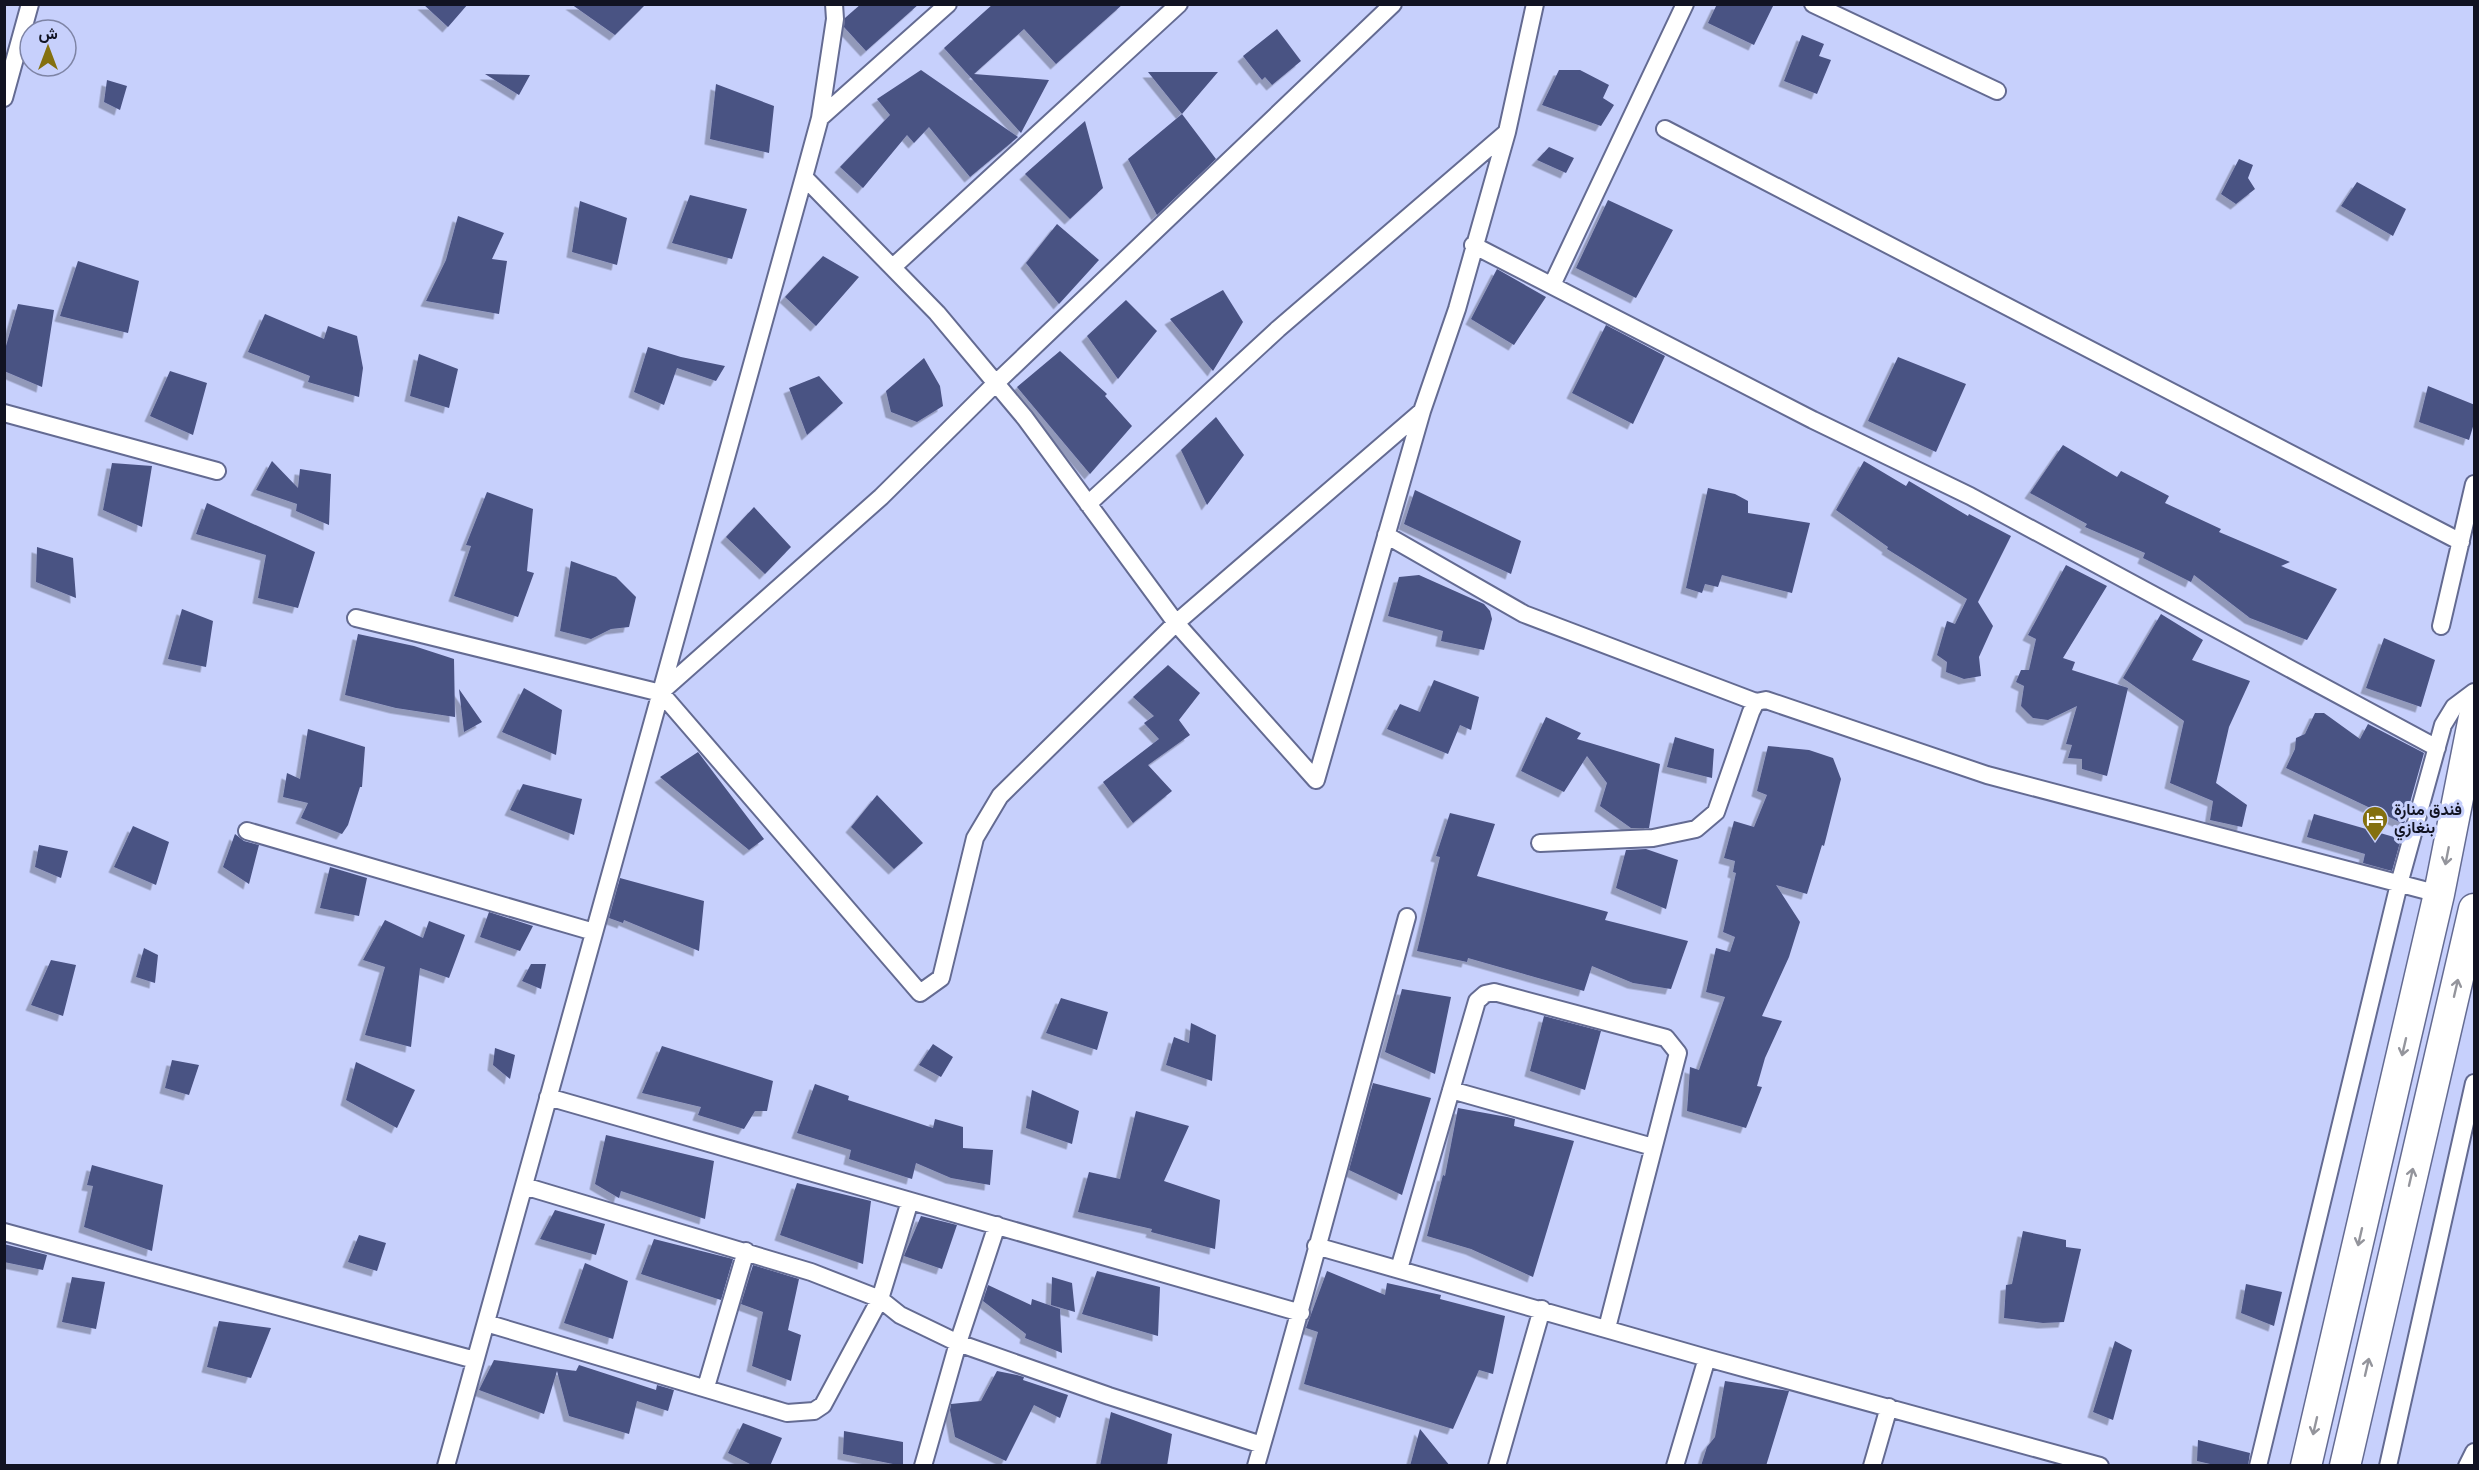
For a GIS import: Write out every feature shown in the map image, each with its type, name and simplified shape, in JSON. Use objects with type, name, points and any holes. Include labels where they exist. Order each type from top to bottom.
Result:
[{"type":"highway","points":[[2306,1466],[2439,894],[2475,717]]},
{"type":"highway","points":[[2345,1466],[2475,909]]},
{"type":"street","points":[[4,98],[30,4]]},
{"type":"street","points":[[446,1466],[820,118],[835,20],[834,4]]},
{"type":"street","points":[[820,118],[948,4]]},
{"type":"street","points":[[894,266],[1179,4]]},
{"type":"street","points":[[661,693],[881,498],[996,383],[1393,4]]},
{"type":"street","points":[[804,177],[894,266],[996,383],[1176,623],[1316,780],[1422,411],[1457,309],[1473,245],[1508,132],[1535,4]]},
{"type":"street","points":[[1552,285],[1685,4]]},
{"type":"street","points":[[1813,4],[1997,91]]},
{"type":"street","points":[[1665,129],[2461,542]]},
{"type":"street","points":[[1088,504],[1278,329],[1508,132]]},
{"type":"street","points":[[1473,245],[1813,420],[1970,496],[2437,748]]},
{"type":"street","points":[[356,618],[661,693],[920,993],[941,978],[975,838],[1000,796],[1176,623],[1422,411]]},
{"type":"street","points":[[4,413],[217,471]]},
{"type":"street","points":[[2440,626],[2475,484]]},
{"type":"street","points":[[1386,535],[1524,614],[1756,702],[1766,700],[1987,775],[2439,894]]},
{"type":"street","points":[[2258,1466],[2399,884],[2443,725],[2454,707],[2475,692]]},
{"type":"street","points":[[1540,843],[1653,838],[1696,829],[1716,812],[1756,702]]},
{"type":"street","points":[[247,831],[594,932]]},
{"type":"street","points":[[1256,1466],[1301,1313],[1316,1246],[1407,917]]},
{"type":"street","points":[[1399,1269],[1477,1001],[1485,994],[1494,992],[1666,1038],[1678,1053],[1607,1328]]},
{"type":"street","points":[[2388,1466],[2475,1083]]},
{"type":"street","points":[[1451,1090],[1653,1147]]},
{"type":"street","points":[[548,1097],[1301,1313]]},
{"type":"street","points":[[524,1186],[811,1272],[880,1299],[900,1315],[958,1343],[1109,1396],[1262,1445]]},
{"type":"street","points":[[486,1323],[787,1413],[814,1411],[824,1406],[880,1299],[910,1202]]},
{"type":"street","points":[[923,1466],[958,1343],[997,1225]]},
{"type":"street","points":[[4,1232],[475,1360]]},
{"type":"street","points":[[1316,1246],[1707,1358],[1889,1407],[2067,1462],[2100,1466]]},
{"type":"street","points":[[706,1387],[746,1251]]},
{"type":"street","points":[[1497,1466],[1542,1309]]},
{"type":"street","points":[[1675,1466],[1707,1358]]},
{"type":"street","points":[[1872,1466],[1889,1407]]},
{"type":"street","points":[[2467,1466],[2475,1452]]},
{"type":"building","points":[[423,4],[468,4],[448,27]]},
{"type":"building","points":[[571,4],[646,4],[615,35]]},
{"type":"building","points":[[861,4],[919,4],[866,51],[844,27],[845,18]]},
{"type":"building","points":[[993,4],[1123,4],[1056,64],[1024,29],[974,74],[1049,80],[1021,133],[944,48]]},
{"type":"building","points":[[1717,4],[1774,4],[1754,45],[1708,23]]},
{"type":"building","points":[[1277,29],[1301,61],[1272,85],[1265,77],[1262,80],[1243,56]]},
{"type":"building","points":[[1802,35],[1824,44],[1819,56],[1831,60],[1817,94],[1784,81]]},
{"type":"building","points":[[921,70],[1018,137],[970,177],[929,127],[914,143],[907,135],[863,188],[840,167],[890,115],[877,99]]},
{"type":"building","points":[[1559,70],[1580,70],[1609,85],[1603,98],[1614,105],[1601,126],[1542,105]]},
{"type":"building","points":[[1148,72],[1218,72],[1182,114]]},
{"type":"building","points":[[485,74],[530,75],[519,95]]},
{"type":"building","points":[[107,80],[127,86],[120,110],[104,102]]},
{"type":"building","points":[[716,84],[774,106],[769,153],[710,139]]},
{"type":"building","points":[[1182,114],[1216,159],[1157,215],[1128,159]]},
{"type":"building","points":[[1085,121],[1103,188],[1070,219],[1025,174]]},
{"type":"building","points":[[1549,147],[1574,158],[1566,173],[1537,160]]},
{"type":"building","points":[[2239,159],[2253,165],[2248,178],[2255,189],[2236,204],[2221,194]]},
{"type":"building","points":[[2357,182],[2406,209],[2393,236],[2341,206]]},
{"type":"building","points":[[690,195],[747,209],[732,259],[672,243]]},
{"type":"building","points":[[1608,200],[1673,230],[1636,298],[1576,268]]},
{"type":"building","points":[[580,201],[627,218],[617,265],[572,252]]},
{"type":"building","points":[[458,216],[504,233],[492,259],[507,261],[499,314],[426,301],[446,260]]},
{"type":"building","points":[[1057,224],[1099,260],[1059,304],[1026,263]]},
{"type":"building","points":[[823,256],[859,277],[816,326],[785,297]]},
{"type":"building","points":[[78,261],[139,281],[128,333],[60,316]]},
{"type":"building","points":[[1497,269],[1546,297],[1514,345],[1471,319]]},
{"type":"building","points":[[1223,290],[1243,322],[1213,371],[1170,319]]},
{"type":"building","points":[[1126,300],[1157,331],[1118,379],[1087,336]]},
{"type":"building","points":[[18,304],[54,310],[42,387],[4,371],[4,353]]},
{"type":"building","points":[[265,314],[324,339],[328,326],[357,336],[363,368],[359,397],[308,382],[310,376],[248,352]]},
{"type":"building","points":[[1606,325],[1665,356],[1633,424],[1572,393]]},
{"type":"building","points":[[648,347],[681,357],[725,366],[716,381],[677,368],[664,405],[634,392]]},
{"type":"building","points":[[1060,351],[1107,394],[1105,396],[1132,426],[1090,474],[1017,387]]},
{"type":"building","points":[[419,354],[458,369],[449,408],[410,396]]},
{"type":"building","points":[[1898,357],[1966,384],[1936,452],[1868,421]]},
{"type":"building","points":[[924,358],[940,386],[943,406],[917,422],[891,412],[886,391]]},
{"type":"building","points":[[170,371],[207,383],[193,435],[150,416]]},
{"type":"building","points":[[819,376],[843,403],[807,435],[789,388]]},
{"type":"building","points":[[2428,386],[2475,405],[2475,420],[2469,440],[2419,422]]},
{"type":"building","points":[[1216,417],[1244,455],[1207,505],[1181,450]]},
{"type":"building","points":[[2063,445],[2117,477],[2121,471],[2169,496],[2165,503],[2221,529],[2219,532],[2290,562],[2281,566],[2337,589],[2307,640],[2250,618],[2194,575],[2191,582],[2143,558],[2145,553],[2085,527],[2087,524],[2030,493]]},
{"type":"building","points":[[272,461],[298,488],[300,469],[331,474],[329,525],[296,511],[297,504],[256,490]]},
{"type":"building","points":[[1864,461],[1906,486],[1909,481],[1968,516],[1969,514],[2011,536],[1978,602],[1993,626],[1979,657],[1981,676],[1964,679],[1946,672],[1947,662],[1937,655],[1947,621],[1955,624],[1967,599],[1887,549],[1888,547],[1836,510]]},
{"type":"building","points":[[112,463],[152,466],[142,527],[103,510]]},
{"type":"building","points":[[1708,488],[1735,494],[1748,501],[1748,513],[1810,523],[1792,593],[1722,575],[1718,587],[1705,584],[1702,593],[1686,588]]},
{"type":"building","points":[[1415,490],[1521,541],[1511,574],[1404,524]]},
{"type":"building","points":[[487,492],[533,509],[527,571],[534,573],[518,617],[454,596],[471,546],[466,545]]},
{"type":"building","points":[[207,503],[315,552],[298,608],[258,598],[266,555],[196,534]]},
{"type":"building","points":[[754,507],[791,547],[765,574],[726,537]]},
{"type":"building","points":[[37,547],[73,558],[76,598],[36,582]]},
{"type":"building","points":[[571,561],[616,577],[636,597],[629,627],[611,629],[591,639],[560,631]]},
{"type":"building","points":[[2066,565],[2107,586],[2063,658],[2075,662],[2072,670],[2128,688],[2107,776],[2082,769],[2082,759],[2068,758],[2072,745],[2066,744],[2077,706],[2048,720],[2033,718],[2021,706],[2024,686],[2016,682],[2021,670],[2029,670],[2036,639],[2028,635]]},
{"type":"building","points":[[1419,575],[1484,604],[1490,611],[1492,619],[1484,650],[1441,641],[1443,631],[1388,616],[1399,577]]},
{"type":"building","points":[[182,609],[213,621],[206,667],[168,659]]},
{"type":"building","points":[[2161,614],[2203,640],[2192,660],[2250,681],[2229,727],[2216,783],[2247,805],[2242,827],[2210,820],[2213,801],[2170,783],[2184,721],[2123,678]]},
{"type":"building","points":[[358,634],[414,646],[454,659],[455,717],[396,708],[345,695]]},
{"type":"building","points":[[2384,638],[2435,660],[2421,707],[2366,688]]},
{"type":"building","points":[[1168,665],[1200,693],[1179,720],[1190,735],[1148,765],[1172,791],[1133,823],[1103,782],[1159,739],[1144,723],[1154,716],[1133,697]]},
{"type":"building","points":[[1434,680],[1479,697],[1471,730],[1460,725],[1448,754],[1387,729],[1400,704],[1420,712]]},
{"type":"building","points":[[524,688],[562,710],[556,755],[502,732]]},
{"type":"building","points":[[459,689],[482,722],[464,732]]},
{"type":"building","points":[[2315,713],[2324,713],[2360,739],[2368,724],[2424,753],[2404,824],[2286,768],[2295,749],[2296,738],[2305,734]]},
{"type":"building","points":[[1546,717],[1581,733],[1577,739],[1660,764],[1649,828],[1631,828],[1600,806],[1607,783],[1587,756],[1564,792],[1521,771]]},
{"type":"building","points":[[308,729],[365,747],[362,787],[360,787],[348,825],[342,834],[301,818],[308,803],[283,797],[287,773],[300,779]]},
{"type":"building","points":[[1675,737],[1714,749],[1712,778],[1667,767]]},
{"type":"building","points":[[1768,746],[1809,750],[1833,758],[1841,779],[1824,846],[1822,845],[1807,894],[1776,885],[1800,922],[1789,957],[1762,1016],[1782,1021],[1765,1058],[1757,1086],[1762,1087],[1746,1128],[1687,1111],[1690,1067],[1699,1070],[1725,997],[1706,992],[1716,948],[1730,952],[1735,937],[1723,932],[1736,873],[1733,872],[1735,861],[1724,858],[1734,821],[1754,827],[1767,795],[1757,791]]},
{"type":"building","points":[[698,752],[764,839],[749,850],[660,777]]},
{"type":"building","points":[[523,784],[582,799],[574,835],[510,810]]},
{"type":"building","points":[[877,795],[923,843],[894,869],[851,827]]},
{"type":"building","points":[[1450,813],[1495,824],[1477,876],[1608,912],[1605,920],[1688,941],[1671,989],[1633,983],[1592,966],[1584,991],[1468,958],[1467,962],[1417,951],[1440,857],[1436,856]]},
{"type":"building","points":[[2314,814],[2401,839],[2392,871],[2363,863],[2365,854],[2307,837]]},
{"type":"building","points":[[133,826],[169,842],[156,885],[114,867]]},
{"type":"building","points":[[235,834],[244,841],[259,845],[249,884],[223,867]]},
{"type":"building","points":[[39,845],[68,851],[61,878],[35,867]]},
{"type":"building","points":[[1646,849],[1678,860],[1666,909],[1616,888],[1626,850]]},
{"type":"building","points":[[330,867],[367,878],[359,916],[320,908]]},
{"type":"building","points":[[620,878],[704,901],[699,951],[624,920],[623,923],[609,918]]},
{"type":"building","points":[[489,912],[533,926],[520,951],[480,937]]},
{"type":"building","points":[[385,920],[423,938],[429,921],[465,935],[449,978],[420,968],[411,1047],[365,1035],[385,967],[363,960]]},
{"type":"building","points":[[144,948],[158,955],[155,983],[136,977]]},
{"type":"building","points":[[51,960],[76,965],[63,1016],[31,1005]]},
{"type":"building","points":[[531,964],[546,964],[541,989],[522,981]]},
{"type":"building","points":[[1402,989],[1451,997],[1435,1074],[1385,1052]]},
{"type":"building","points":[[1061,998],[1108,1012],[1097,1050],[1046,1033]]},
{"type":"building","points":[[1544,1016],[1601,1031],[1585,1090],[1530,1071]]},
{"type":"building","points":[[1191,1023],[1216,1035],[1212,1081],[1166,1065],[1174,1037],[1189,1043]]},
{"type":"building","points":[[933,1044],[953,1057],[941,1077],[919,1065]]},
{"type":"building","points":[[662,1046],[773,1081],[767,1111],[755,1111],[744,1129],[698,1115],[701,1107],[642,1093]]},
{"type":"building","points":[[495,1048],[515,1055],[510,1079],[493,1065]]},
{"type":"building","points":[[172,1060],[199,1065],[189,1095],[165,1088]]},
{"type":"building","points":[[356,1062],[415,1090],[397,1128],[346,1100]]},
{"type":"building","points":[[1373,1083],[1431,1098],[1402,1195],[1349,1170]]},
{"type":"building","points":[[815,1084],[849,1096],[848,1100],[933,1128],[935,1119],[963,1127],[963,1148],[993,1150],[990,1185],[951,1178],[916,1163],[912,1179],[849,1159],[851,1150],[797,1133]]},
{"type":"building","points":[[1032,1090],[1079,1111],[1072,1144],[1026,1128]]},
{"type":"building","points":[[1458,1108],[1515,1119],[1514,1126],[1574,1141],[1533,1277],[1471,1249],[1427,1236],[1443,1175],[1445,1176]]},
{"type":"building","points":[[1136,1111],[1189,1126],[1164,1181],[1220,1200],[1215,1249],[1151,1232],[1152,1229],[1078,1212],[1089,1172],[1120,1179]]},
{"type":"building","points":[[606,1135],[714,1161],[705,1219],[621,1191],[619,1198],[595,1184]]},
{"type":"building","points":[[92,1165],[163,1185],[152,1251],[84,1227],[93,1186],[87,1185]]},
{"type":"building","points":[[797,1183],[871,1201],[863,1264],[780,1235]]},
{"type":"building","points":[[555,1210],[605,1224],[596,1255],[540,1239]]},
{"type":"building","points":[[921,1216],[957,1225],[942,1269],[904,1256]]},
{"type":"building","points":[[2023,1231],[2066,1240],[2066,1247],[2081,1249],[2064,1322],[2043,1323],[2004,1318],[2006,1285],[2012,1284]]},
{"type":"building","points":[[359,1235],[386,1243],[377,1271],[348,1262]]},
{"type":"building","points":[[654,1239],[733,1259],[721,1300],[641,1274]]},
{"type":"building","points":[[4,1244],[47,1255],[43,1270],[4,1262]]},
{"type":"building","points":[[585,1263],[628,1281],[613,1339],[564,1323]]},
{"type":"building","points":[[753,1265],[799,1279],[788,1330],[801,1335],[791,1381],[752,1366],[763,1312],[741,1304]]},
{"type":"building","points":[[1097,1271],[1160,1287],[1158,1336],[1082,1314]]},
{"type":"building","points":[[1327,1271],[1385,1295],[1387,1283],[1441,1295],[1440,1299],[1505,1316],[1493,1374],[1479,1370],[1453,1429],[1304,1384],[1318,1332],[1306,1328]]},
{"type":"building","points":[[72,1277],[105,1282],[96,1329],[62,1322]]},
{"type":"building","points":[[1052,1277],[1072,1283],[1075,1312],[1051,1305]]},
{"type":"building","points":[[2246,1284],[2282,1292],[2274,1326],[2241,1313]]},
{"type":"building","points":[[988,1285],[1031,1305],[1032,1299],[1060,1309],[1062,1353],[1025,1338],[1026,1334],[983,1301]]},
{"type":"building","points":[[219,1321],[271,1328],[251,1378],[207,1367]]},
{"type":"building","points":[[2115,1341],[2132,1350],[2113,1420],[2093,1412]]},
{"type":"building","points":[[494,1360],[576,1371],[579,1365],[656,1390],[657,1385],[674,1390],[668,1411],[637,1401],[629,1434],[569,1416],[557,1371],[544,1414],[479,1390]]},
{"type":"building","points":[[997,1371],[1024,1377],[1023,1380],[1068,1395],[1060,1418],[1034,1405],[1006,1461],[955,1437],[950,1410],[951,1404],[981,1401]]},
{"type":"building","points":[[1725,1381],[1789,1391],[1766,1466],[1701,1466],[1707,1447],[1715,1437]]},
{"type":"building","points":[[1111,1412],[1172,1434],[1167,1466],[1100,1466]]},
{"type":"building","points":[[743,1423],[782,1438],[770,1466],[754,1466],[728,1453]]},
{"type":"building","points":[[1420,1429],[1450,1466],[1410,1466]]},
{"type":"building","points":[[844,1431],[903,1442],[903,1466],[843,1454]]},
{"type":"building","points":[[2198,1440],[2250,1453],[2248,1466],[2219,1466],[2197,1461]]},
{"type":"place","name":"فندق منارة بنغازي","points":[[2375,842]]}]
